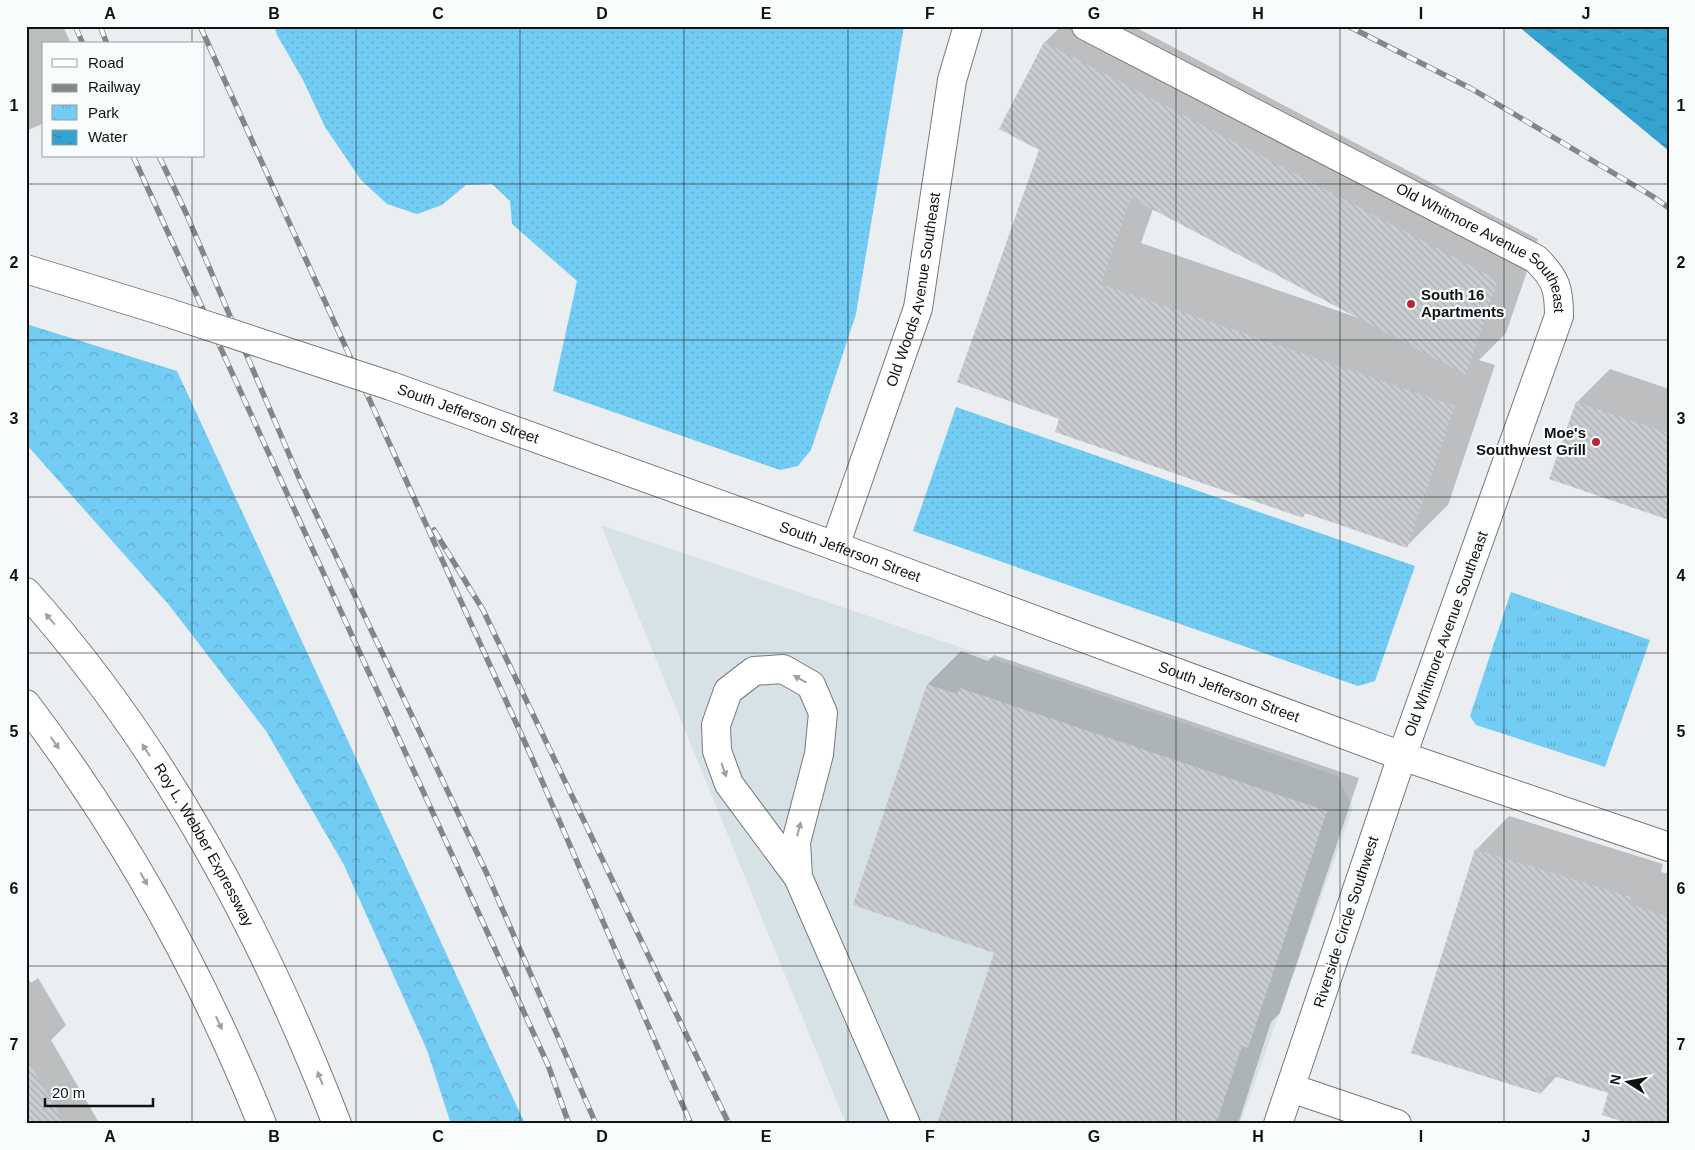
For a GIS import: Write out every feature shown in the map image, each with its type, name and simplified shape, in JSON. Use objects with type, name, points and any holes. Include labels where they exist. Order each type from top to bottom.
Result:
[{"type":"main road","name":"Old Woods Avenue Southeast","points":[[835,546],[918,308],[952,80],[968,26]]},
{"type":"main road","name":"Old Whitmore Avenue Southeast","points":[[1086,26],[1536,259],[1551,274],[1559,294],[1559,316],[1402,756]]},
{"type":"main road","name":"South Jefferson Street","points":[[26,269],[169,313],[391,386],[835,546],[1402,756],[1669,847]]},
{"type":"main road","name":"Roy L. Webber Expressway","points":[[26,592],[53,621],[126,719],[192,820],[258,941],[303,1036],[338,1124]]},
{"type":"main road","points":[[798,877],[796,842],[820,754],[823,713],[811,685],[783,669],[754,671],[728,691],[716,724],[717,751],[729,784],[798,877],[906,1124]]},
{"type":"main road","points":[[26,704],[54,740],[134,862],[194,969],[234,1054],[262,1124]]},
{"type":"main road","name":"Riverside Circle Southwest","points":[[1278,1124],[1402,756]]},
{"type":"main road","points":[[1291,1088],[1397,1124]]},
{"type":"shaded area","points":[[601,525],[1338,776],[1353,808],[1240,1124],[846,1124]]},
{"type":"green space","points":[[274,26],[904,26],[856,314],[811,450],[798,466],[780,470],[553,391],[577,281],[512,224],[510,201],[492,184],[466,185],[442,205],[417,214],[387,204],[361,180],[325,127],[303,80],[277,35]]},
{"type":"green space","points":[[26,324],[177,371],[525,1124],[451,1124],[427,1050],[344,865],[266,731],[169,605],[26,444]]},
{"type":"green space","points":[[956,407],[1415,566],[1375,681],[1358,686],[913,531]]},
{"type":"green space","points":[[1511,592],[1650,640],[1605,767],[1476,725],[1470,716]]},
{"type":"water","points":[[1518,26],[1669,26],[1669,151]]},
{"type":"building","points":[[1044,42],[1498,280],[1466,375],[1131,198],[1101,284],[1455,406],[1407,548],[1305,513],[1303,518],[1055,432],[1059,419],[957,382],[1039,150],[999,129]]},
{"type":"building","points":[[1576,402],[1669,433],[1669,520],[1549,479]]},
{"type":"building","points":[[927,684],[957,694],[960,688],[1327,811],[1248,1048],[1242,1046],[1216,1124],[937,1124],[994,953],[853,905]]},
{"type":"building","points":[[1475,849],[1631,897],[1628,904],[1669,917],[1669,1124],[1630,1124],[1602,1115],[1608,1093],[1547,1074],[1541,1094],[1411,1053]]},
{"type":"building","points":[[26,1057],[65,1124],[26,1124]]},
{"type":"railway","points":[[75,26],[82,42]]},
{"type":"railway","points":[[100,26],[106,42]]},
{"type":"railway","points":[[200,26],[532,758],[691,1124]]},
{"type":"railway","points":[[1348,26],[1472,89],[1669,208]]},
{"type":"railway","points":[[134,158],[548,1065],[569,1124]]},
{"type":"railway","points":[[160,158],[186,213],[300,480],[487,874],[596,1124]]},
{"type":"railway","points":[[434,530],[483,610],[729,1124]]},
{"type":"place","name":"South 16 Apartments","points":[[1411,304]]},
{"type":"place","name":"Moe's Southwest Grill","points":[[1596,442]]}]
